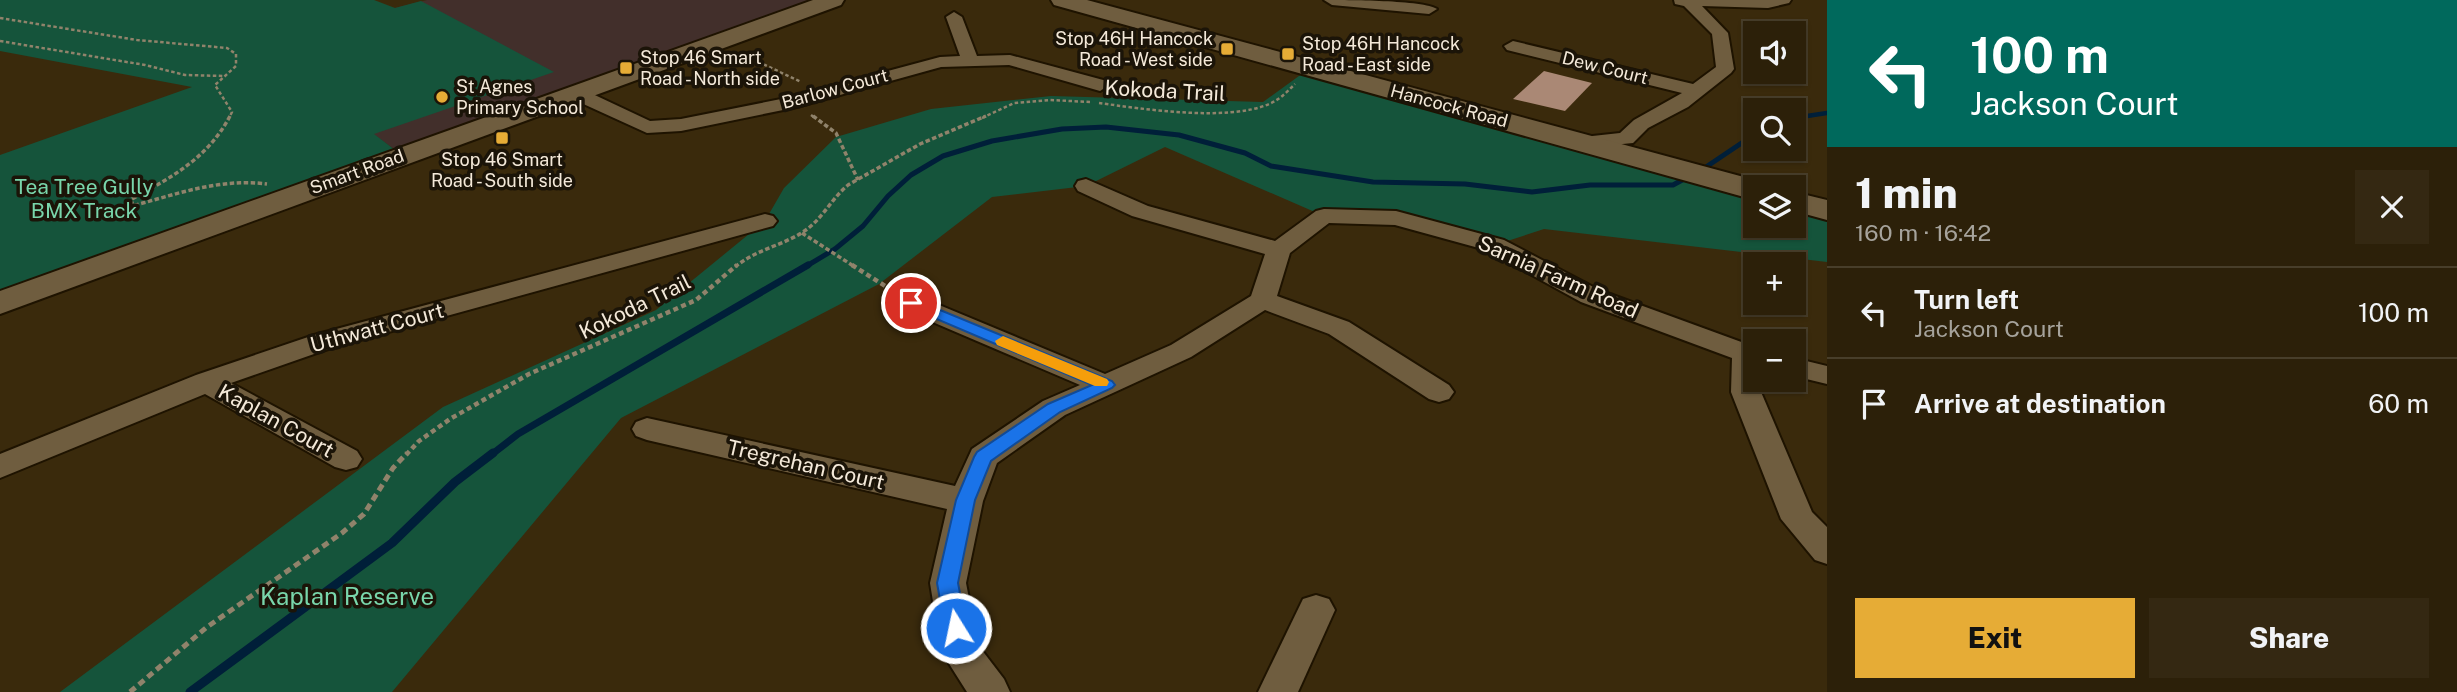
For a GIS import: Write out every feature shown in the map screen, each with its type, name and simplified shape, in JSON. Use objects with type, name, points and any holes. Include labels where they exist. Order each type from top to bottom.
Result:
[{"type":"main road","name":"Smart Road","points":[[0,303],[833,0]]},
{"type":"main road","name":"Hancock Road","points":[[1062,0],[1743,187]]},
{"type":"main road","points":[[1806,204],[1827,210]]},
{"type":"street","points":[[1332,0],[1429,9]]},
{"type":"street","points":[[1680,1],[1768,3],[1783,0]]},
{"type":"street","points":[[1581,142],[1626,139],[1641,124],[1681,103],[1726,69],[1720,33],[1680,1]]},
{"type":"street","points":[[954,17],[970,60]]},
{"type":"street","name":"Dew Court","points":[[1513,46],[1697,91]]},
{"type":"street","name":"Barlow Court","points":[[575,93],[647,127],[681,125],[793,102],[940,62],[1010,60],[1100,85]]},
{"type":"street","points":[[990,692],[960,651],[948,583],[966,500],[983,457],[1054,408],[1181,351],[1263,300],[1279,250],[1140,211],[1086,186]]},
{"type":"street","name":"Sarnia Farm Road","points":[[1279,250],[1324,216],[1396,218],[1495,245],[1590,296],[1743,353]]},
{"type":"street","name":"Uthwatt Court","points":[[0,467],[206,382],[324,341],[555,280],[765,220]]},
{"type":"street","points":[[1263,300],[1339,328],[1439,392]]},
{"type":"street","points":[[911,303],[1106,385]]},
{"type":"street","points":[[1806,370],[1827,375]]},
{"type":"street","name":"Kaplan Court","points":[[206,382],[346,459]]},
{"type":"street","points":[[1746,392],[1798,519],[1827,550]]},
{"type":"street","name":"Tregrehan Court","points":[[647,429],[966,500]]},
{"type":"street","points":[[1278,692],[1317,611]]},
{"type":"path","points":[[0,18],[138,40],[227,48],[236,54],[236,66],[215,85],[232,112],[223,131],[207,152],[173,176],[132,199],[132,206],[206,186],[253,181],[298,194]]},
{"type":"path","points":[[0,41],[145,65],[185,75],[225,76]]},
{"type":"path","points":[[738,52],[824,93]]},
{"type":"path","name":"Kokoda Trail","points":[[130,692],[206,627],[342,533],[364,514],[393,468],[419,441],[450,419],[528,374],[696,300],[745,258],[802,233],[817,221],[838,193],[920,144],[1021,101],[1072,100],[1165,110],[1249,110],[1273,102],[1305,76],[1313,73],[1331,74]]},
{"type":"path","points":[[793,102],[836,133],[859,180]]},
{"type":"path","points":[[802,233],[911,303]]},
{"type":"shaded area","name":"St Agnes Primary School","points":[[427,0],[833,0],[404,156],[247,45]]},
{"type":"green space","name":"Tea Tree Gully BMX Track","points":[[0,0],[374,0],[395,8],[421,1],[554,72],[374,134],[403,156],[0,303],[0,155],[192,87],[0,51]]},
{"type":"green space","name":"Kaplan Reserve","points":[[1310,68],[1743,187],[1743,238],[1806,238],[1806,203],[1827,209],[1827,262],[1806,260],[1806,252],[1743,252],[1544,229],[1495,245],[1396,218],[1324,216],[1165,147],[1086,186],[992,197],[879,284],[621,418],[392,692],[60,692],[443,407],[656,310],[765,221],[784,188],[836,137],[931,109],[1051,96],[1263,102]]},
{"type":"building","points":[[1544,71],[1592,83],[1565,111],[1513,99]]},
{"type":"waterway","points":[[1806,116],[1827,113]]},
{"type":"waterway","points":[[805,267],[835,249],[863,226],[888,196],[911,175],[943,156],[992,141],[1062,129],[1106,127],[1179,135],[1245,153],[1271,166],[1373,182],[1465,184],[1532,192],[1590,185],[1673,185],[1686,178]]},
{"type":"waterway","points":[[1703,169],[1743,142]]},
{"type":"waterway","points":[[491,455],[518,434],[808,265]]},
{"type":"waterway","points":[[190,692],[392,543],[455,482],[493,453]]},
{"type":"slow traffic","points":[[1003,341],[1101,382]]},
{"type":"place","name":"Stop 46H Hancock Road - West side","points":[[1227,49]]},
{"type":"place","name":"Stop 46H Hancock Road - East side","points":[[1288,54]]},
{"type":"place","name":"Stop 46 Smart Road - North side","points":[[626,68]]},
{"type":"place","name":"St Agnes Primary School","points":[[442,97]]},
{"type":"place","name":"Stop 46 Smart Road - South side","points":[[502,138]]},
{"type":"route","points":[[911,303],[1106,385],[1054,408],[983,457],[966,500],[948,583],[956,628]]}]
